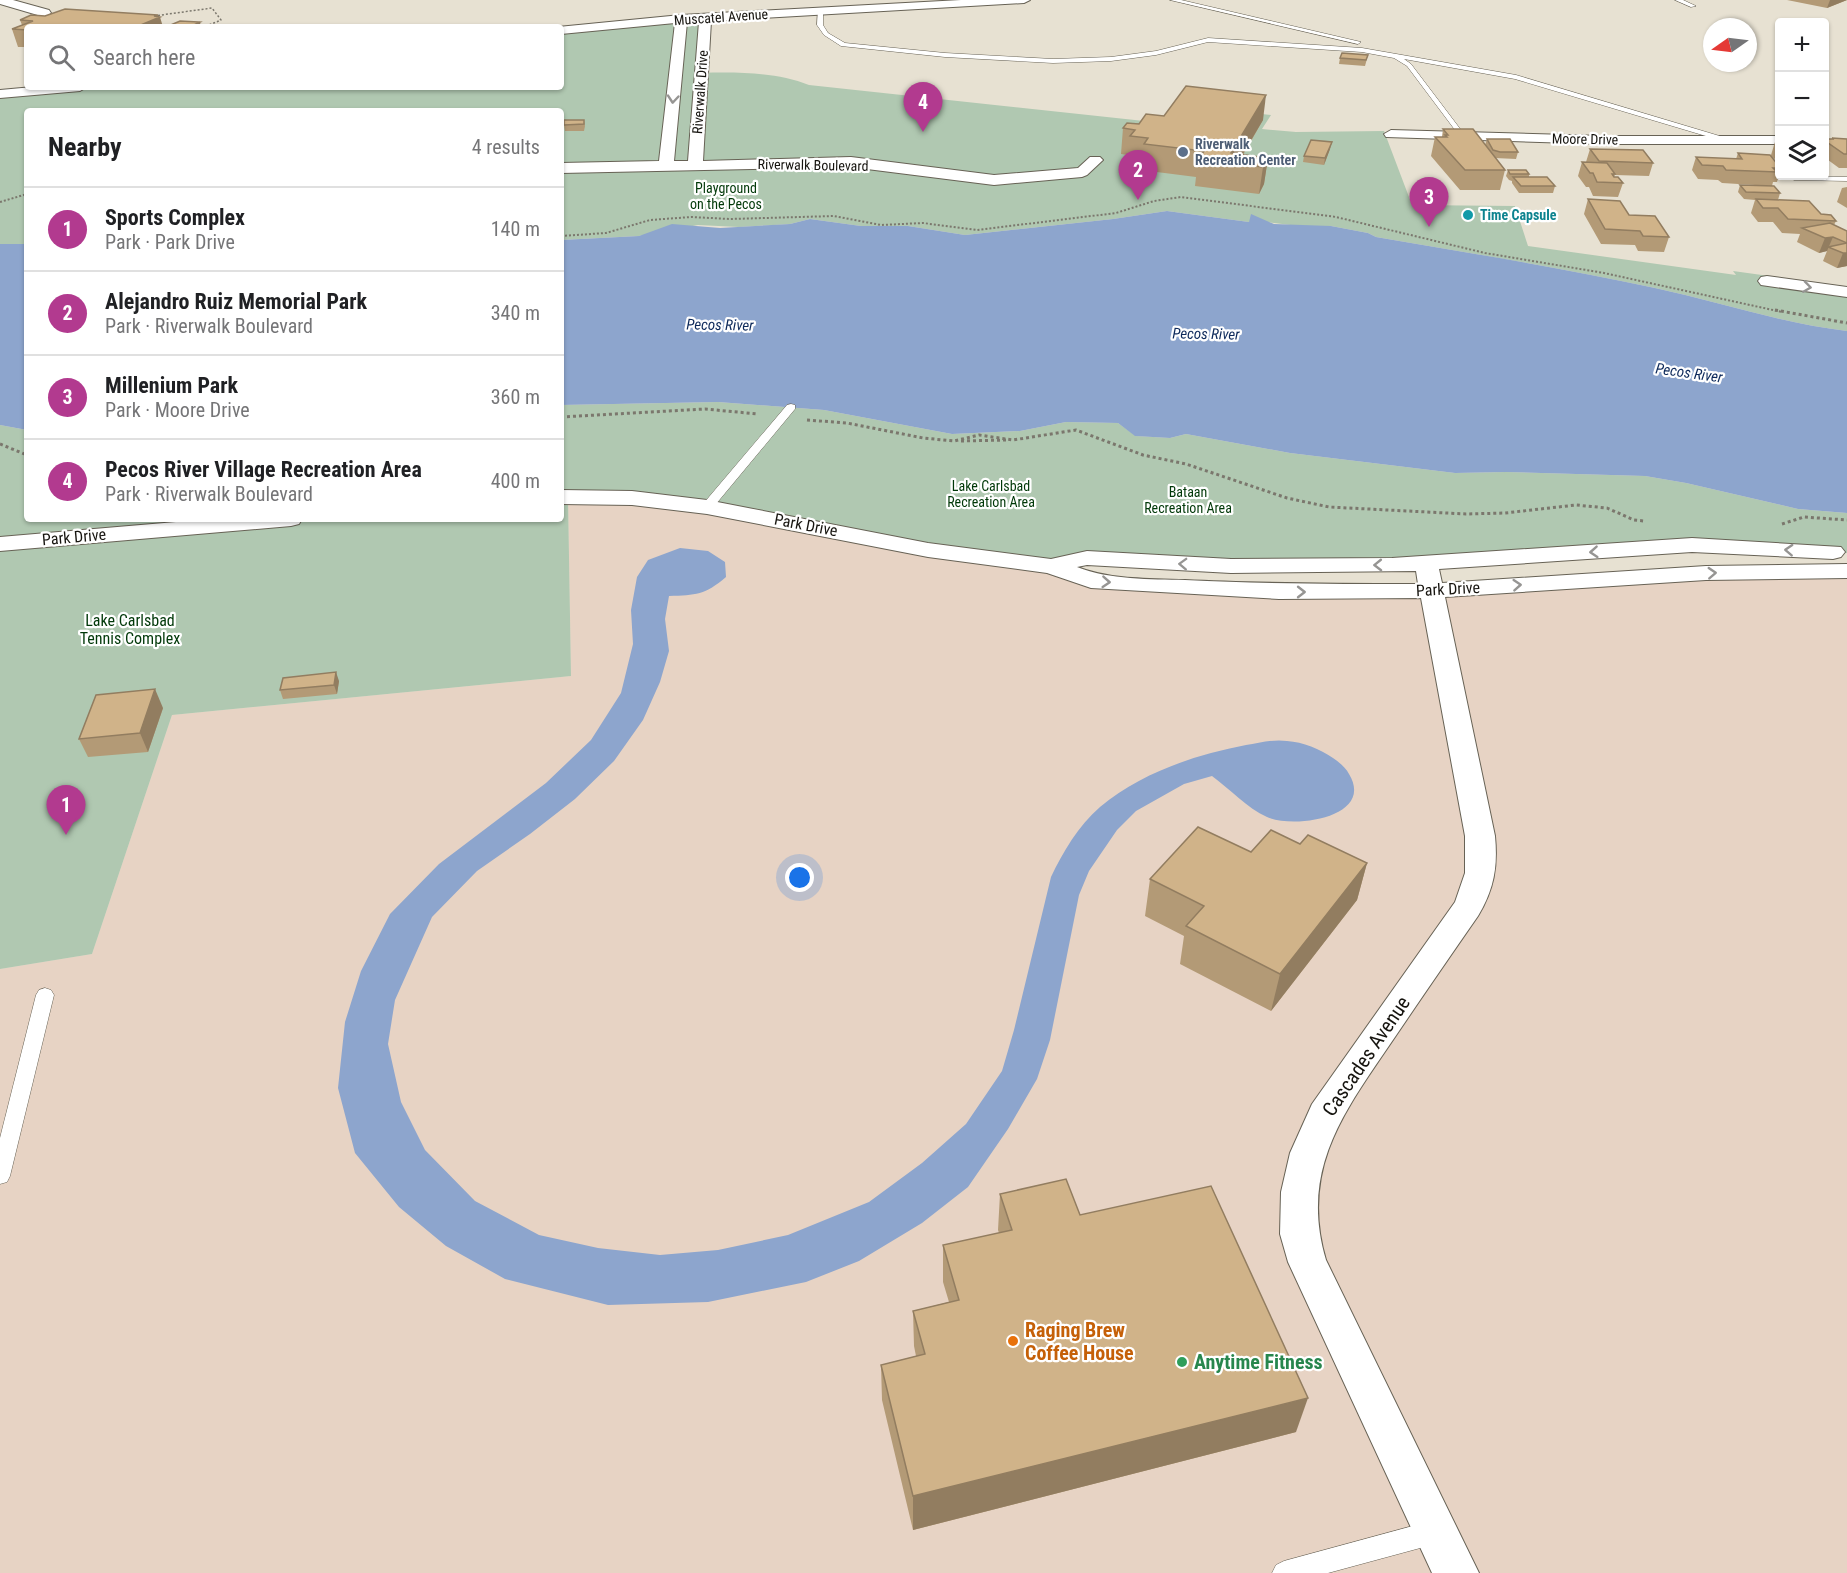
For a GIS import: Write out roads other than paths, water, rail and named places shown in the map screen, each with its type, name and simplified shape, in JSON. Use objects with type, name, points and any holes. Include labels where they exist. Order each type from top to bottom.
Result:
[{"type":"street","points":[[0,0],[48,14]]},
{"type":"street","name":"Muscatel Avenue","points":[[564,30],[681,19],[1024,0]]},
{"type":"street","name":"Riverwalk Drive","points":[[695,165],[705,18]]},
{"type":"street","name":"Riverwalk Drive","points":[[666,166],[681,19]]},
{"type":"street","points":[[675,76],[700,76]]},
{"type":"street","points":[[0,94],[46,90]]},
{"type":"street","name":"Moore Drive","points":[[1391,134],[1775,140]]},
{"type":"street","name":"Riverwalk Boulevard","points":[[564,168],[851,162],[994,180],[1083,172],[1095,160]]},
{"type":"street","points":[[1767,281],[1847,292]]},
{"type":"street","name":"Park Drive","points":[[564,497],[632,498],[707,507],[928,550],[1051,566],[1091,581],[1279,592],[1429,577],[1692,545],[1847,553]]},
{"type":"street","name":"Park Drive","points":[[0,544],[256,522]]},
{"type":"street","name":"Park Drive","points":[[1429,577],[1847,571]]},
{"type":"street","name":"Cascades Avenue","points":[[1429,577],[1480,836],[1482,855],[1480,884],[1467,908],[1330,1104],[1308,1153],[1300,1192],[1299,1234],[1307,1262],[1456,1573]]},
{"type":"lane","points":[[1173,0],[1373,46],[1409,65],[1461,136]]},
{"type":"lane","points":[[1678,0],[1693,6]]},
{"type":"lane","points":[[820,11],[820,25],[826,34],[843,45],[957,56],[1053,61],[1110,59],[1156,52],[1208,40],[1345,48],[1516,77],[1729,140]]},
{"type":"lane","points":[[1829,179],[1847,180]]},
{"type":"lane","points":[[707,507],[791,408]]},
{"type":"lane","points":[[0,1176],[45,994]]},
{"type":"lane","points":[[1284,1573],[1436,1532]]},
{"type":"water","name":"Pecos River","points":[[1167,211],[1249,222],[1251,214],[1274,224],[1331,226],[1368,233],[1376,237],[1620,281],[1774,318],[1847,331],[1847,513],[1798,509],[1686,483],[1645,476],[1506,472],[1455,473],[1290,453],[1186,434],[1170,438],[1135,436],[1118,423],[1066,422],[1020,431],[952,434],[824,410],[718,402],[564,405],[564,240],[639,236],[672,224],[720,228],[790,224],[810,219],[861,226],[908,226],[965,235]]},
{"type":"water","points":[[0,244],[24,244],[24,429],[0,425]]},
{"type":"water","points":[[680,548],[708,551],[725,562],[726,577],[700,593],[669,596],[665,619],[669,651],[660,682],[643,720],[614,761],[575,799],[477,871],[432,917],[395,1000],[388,1044],[401,1102],[425,1150],[475,1201],[539,1235],[598,1248],[660,1255],[718,1250],[788,1235],[869,1202],[922,1163],[966,1124],[1002,1071],[1051,877],[1072,840],[1100,807],[1133,784],[1169,767],[1226,749],[1271,741],[1299,743],[1311,746],[1328,755],[1346,770],[1354,789],[1351,801],[1342,810],[1328,816],[1312,820],[1280,820],[1267,817],[1252,809],[1212,776],[1184,784],[1136,811],[1117,830],[1089,871],[1079,895],[1050,1040],[1037,1079],[1008,1129],[968,1187],[922,1223],[859,1261],[806,1282],[708,1302],[608,1305],[505,1279],[446,1246],[399,1207],[355,1153],[338,1088],[345,1022],[361,971],[390,914],[439,864],[546,783],[591,740],[621,693],[633,644],[631,610],[637,577],[648,560]]},
{"type":"place","name":"Pecos River Village Recreation Area","points":[[923,132]]},
{"type":"place","name":"Riverwalk Recreation Center","points":[[1183,152]]},
{"type":"place","name":"Alejandro Ruiz Memorial Park","points":[[1138,200]]},
{"type":"place","name":"Time Capsule","points":[[1468,215]]},
{"type":"place","name":"Millenium Park","points":[[1429,227]]},
{"type":"place","name":"Sports Complex","points":[[66,835]]},
{"type":"place","name":"Raging Brew Coffee House","points":[[1013,1341]]},
{"type":"place","name":"Anytime Fitness","points":[[1182,1362]]},
{"type":"park label","name":"Playground on the Pecos","points":[[726,196]]},
{"type":"park label","name":"Lake Carlsbad Recreation Area","points":[[991,494]]},
{"type":"park label","name":"Bataan Recreation Area","points":[[1188,500]]},
{"type":"park label","name":"Lake Carlsbad Tennis Complex","points":[[130,629]]}]
